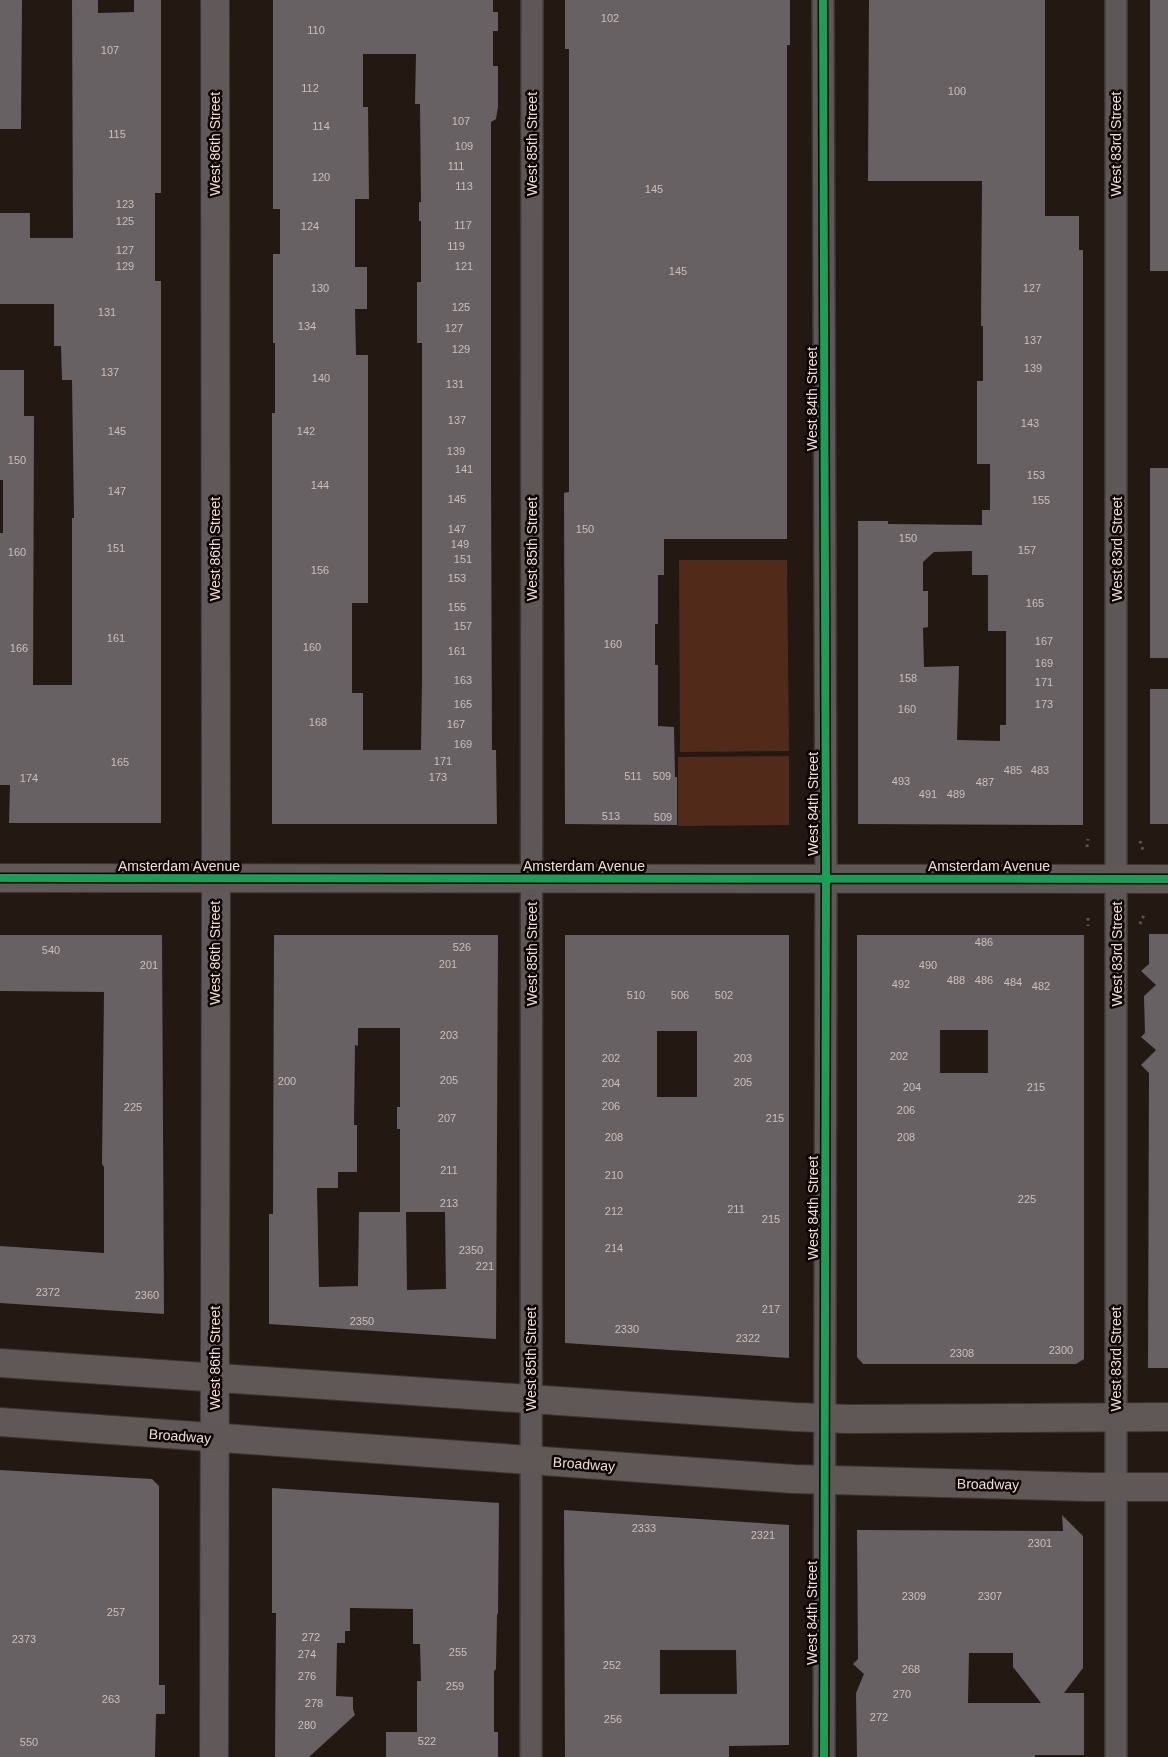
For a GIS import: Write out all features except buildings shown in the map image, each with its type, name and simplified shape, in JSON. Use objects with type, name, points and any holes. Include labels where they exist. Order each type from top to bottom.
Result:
[{"type":"main road","name":"West 86th Street","points":[[214,1757],[215,0]]},
{"type":"main road","name":"Amsterdam Avenue","points":[[0,878],[1168,879]]},
{"type":"main road","points":[[0,1363],[532,1400],[826,1418],[1168,1417]]},
{"type":"main road","name":"Broadway","points":[[0,1422],[531,1461],[825,1480],[1168,1487]]},
{"type":"street","name":"West 85th Street","points":[[531,1757],[532,0]]},
{"type":"street","name":"West 84th Street","points":[[823,0],[826,878],[824,1757]]},
{"type":"street","name":"West 83rd Street","points":[[1116,0],[1116,1757]]},
{"type":"path","points":[[1088,839],[1088,847]]},
{"type":"path","points":[[1140,924],[1144,915]]},
{"type":"path","points":[[1088,918],[1088,926]]},
{"type":"shaded area","points":[[679,560],[787,560],[789,751],[680,752]]},
{"type":"shaded area","points":[[789,756],[789,825],[678,826],[678,757]]},
{"type":"cycle path","points":[[823,0],[826,878],[824,1757]]},
{"type":"cycle path","points":[[0,878],[1168,879]]}]
